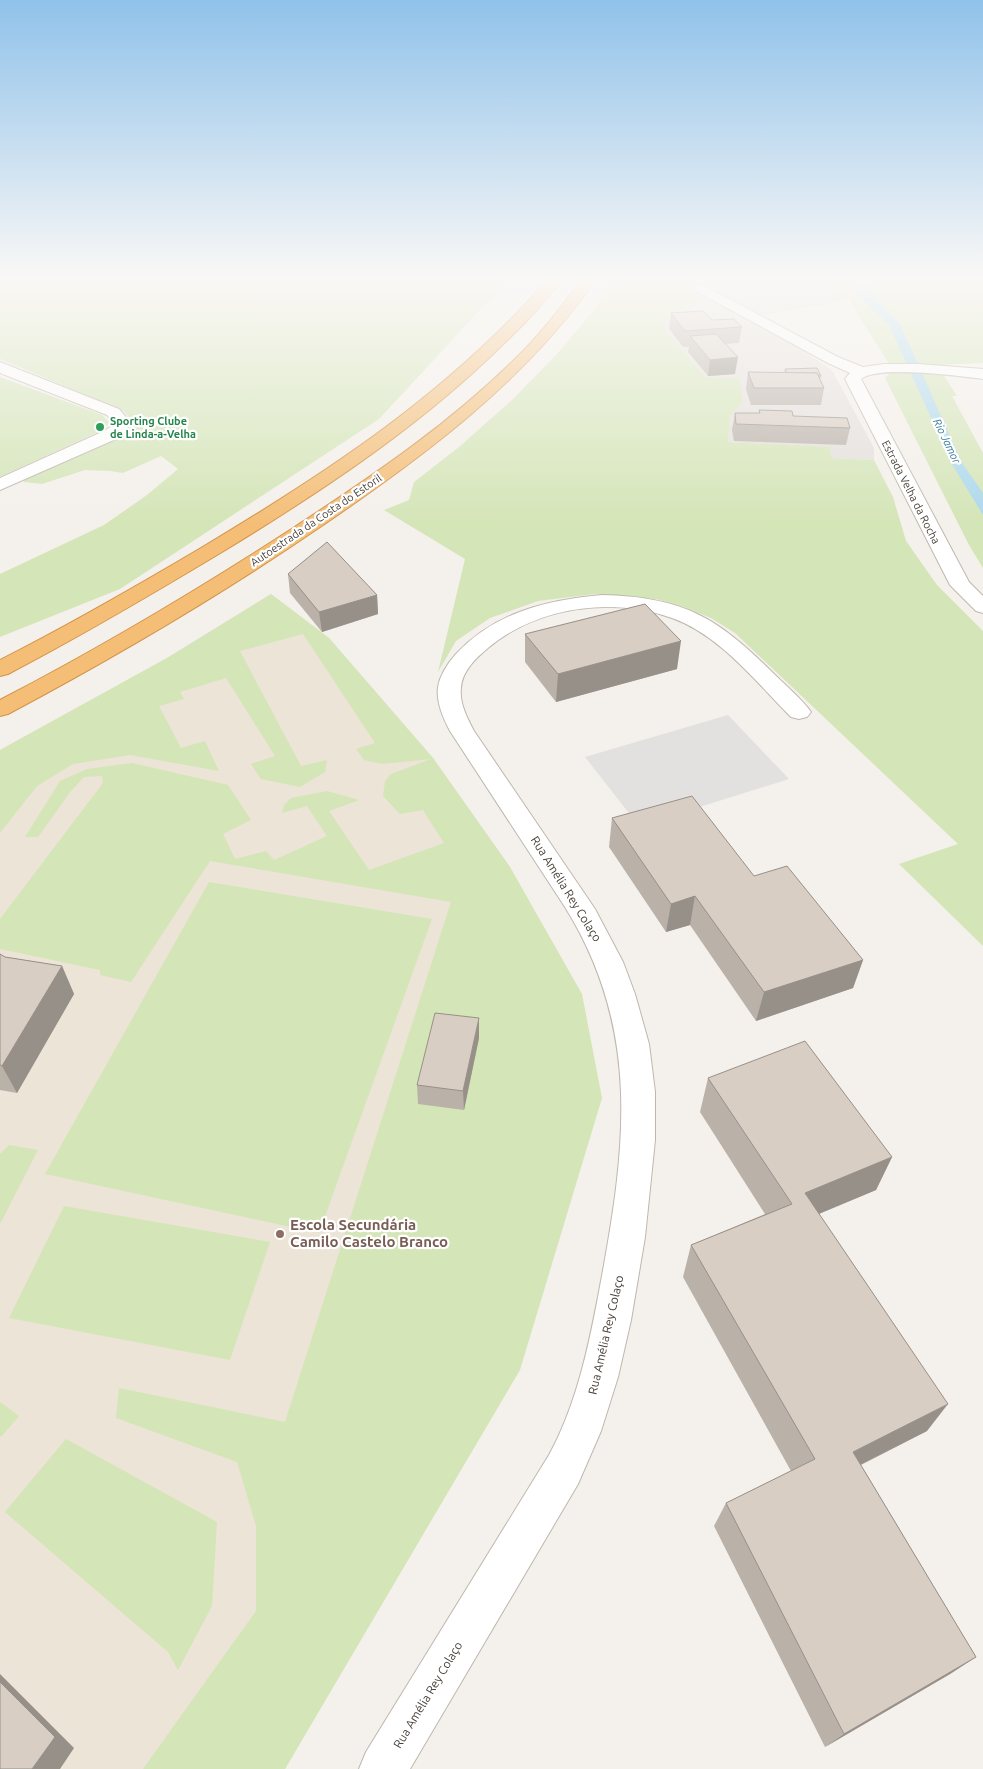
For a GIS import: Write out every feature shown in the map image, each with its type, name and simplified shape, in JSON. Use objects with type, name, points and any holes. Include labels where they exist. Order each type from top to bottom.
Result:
[{"type":"highway","points":[[0,669],[96,618],[247,529],[350,461],[449,387],[478,361]]},
{"type":"highway","name":"Autoestrada da Costa do Estoril","points":[[0,709],[119,645],[217,586],[339,506],[433,437],[494,387],[520,361]]},
{"type":"street","points":[[834,361],[861,372],[890,368],[983,374]]},
{"type":"street","points":[[0,367],[113,412],[122,422],[119,428],[110,435],[0,485]]},
{"type":"street","name":"Estrada Velha da Rocha","points":[[861,372],[853,379],[915,501],[960,585],[983,607]]},
{"type":"street","name":"Rua Amélia Rey Colaço","points":[[383,1769],[570,1457],[595,1390],[618,1297],[634,1188],[639,1112],[634,1047],[618,985],[594,931],[545,853],[470,744],[453,712],[449,688],[455,671],[468,654],[496,632],[520,618],[545,608],[587,602],[629,603],[652,606],[684,615],[702,624],[724,641],[799,712]]},
{"type":"shaded area","points":[[690,361],[818,361],[832,370],[874,448],[874,460],[831,458],[830,448],[728,442],[730,415],[743,402],[705,378]]},
{"type":"shaded area","name":"Escola Secundária Camilo Castelo Branco","points":[[271,594],[329,638],[433,758],[510,867],[602,1098],[316,1715],[285,1769],[0,1769],[0,750],[167,658]]},
{"type":"shaded area","points":[[728,715],[789,779],[639,826],[585,757]]},
{"type":"green space","points":[[4,361],[433,361],[379,419],[120,589],[0,637],[0,574],[104,525],[147,495],[178,469],[161,456],[123,473],[85,470],[42,484],[24,482],[24,479],[118,437],[128,430],[132,420],[122,410]]},
{"type":"green space","points":[[551,361],[691,361],[705,377],[739,379],[743,402],[730,416],[728,442],[830,447],[831,458],[874,460],[893,497],[906,541],[937,585],[983,631],[983,946],[899,864],[958,844],[735,633],[711,618],[684,607],[656,599],[595,594],[538,601],[490,618],[456,641],[438,672],[465,559],[384,510],[409,500],[414,482],[459,447],[512,400]]},
{"type":"green space","points":[[887,361],[983,361],[983,363],[937,365],[957,396],[952,396],[983,453],[983,568],[969,545],[885,378],[890,373]]},
{"type":"green space","points":[[0,377],[102,415],[110,423],[100,431],[0,477]]},
{"type":"green space","points":[[271,594],[329,638],[433,758],[510,867],[582,994],[602,1098],[520,1370],[285,1769],[143,1769],[256,1611],[256,1526],[237,1462],[116,1418],[119,1388],[285,1422],[451,902],[210,861],[131,982],[100,975],[100,970],[0,949],[0,919],[103,783],[102,776],[84,777],[71,791],[38,837],[25,837],[60,781],[87,769],[132,763],[228,785],[251,820],[223,834],[235,859],[266,851],[274,860],[327,836],[307,806],[282,813],[284,805],[291,798],[327,791],[359,800],[329,811],[369,870],[444,843],[423,810],[400,814],[383,796],[385,781],[391,774],[431,759],[383,764],[364,760],[356,749],[375,743],[303,634],[240,651],[301,766],[327,760],[325,772],[300,787],[261,779],[251,764],[275,756],[226,678],[180,692],[184,699],[159,706],[181,748],[205,741],[219,771],[130,755],[73,764],[37,786],[0,833],[0,750],[167,658]]},
{"type":"green space","points":[[209,882],[432,919],[319,1233],[45,1174]]},
{"type":"green space","points":[[9,1145],[38,1150],[0,1224],[0,1154]]},
{"type":"green space","points":[[64,1206],[270,1242],[230,1360],[9,1318]]},
{"type":"green space","points":[[0,1402],[19,1416],[1,1437],[0,1436]]},
{"type":"green space","points":[[66,1439],[217,1522],[212,1606],[178,1670],[168,1652],[5,1512]]},
{"type":"water","name":"Rio Jamor","points":[[905,361],[916,361],[962,463],[983,493],[983,515],[952,464]]},
{"type":"building","points":[[817,368],[821,376],[817,373],[787,373],[785,369]]},
{"type":"building","points":[[748,372],[817,373],[824,388],[754,388]]},
{"type":"building","points":[[759,410],[792,411],[793,416],[847,418],[850,428],[736,424],[735,413],[760,413]]},
{"type":"building","points":[[327,542],[377,595],[319,612],[288,574]]},
{"type":"building","points":[[645,604],[681,641],[558,674],[525,634]]},
{"type":"building","points":[[692,796],[754,876],[787,866],[863,960],[764,992],[695,896],[671,904],[612,818]]},
{"type":"building","points":[[0,954],[5,957],[62,966],[2,1066],[0,1065]]},
{"type":"building","points":[[435,1013],[479,1018],[463,1091],[417,1085]]},
{"type":"building","points":[[805,1041],[892,1157],[805,1193],[948,1404],[853,1452],[976,1657],[844,1734],[726,1503],[815,1459],[691,1245],[792,1204],[708,1078]]},
{"type":"building","points":[[0,1682],[55,1737],[32,1769],[0,1769]]},
{"type":"place","name":"Sporting Clube de Linda-a-Velha","points":[[100,427]]},
{"type":"place","name":"Escola Secundária Camilo Castelo Branco","points":[[280,1234]]}]
